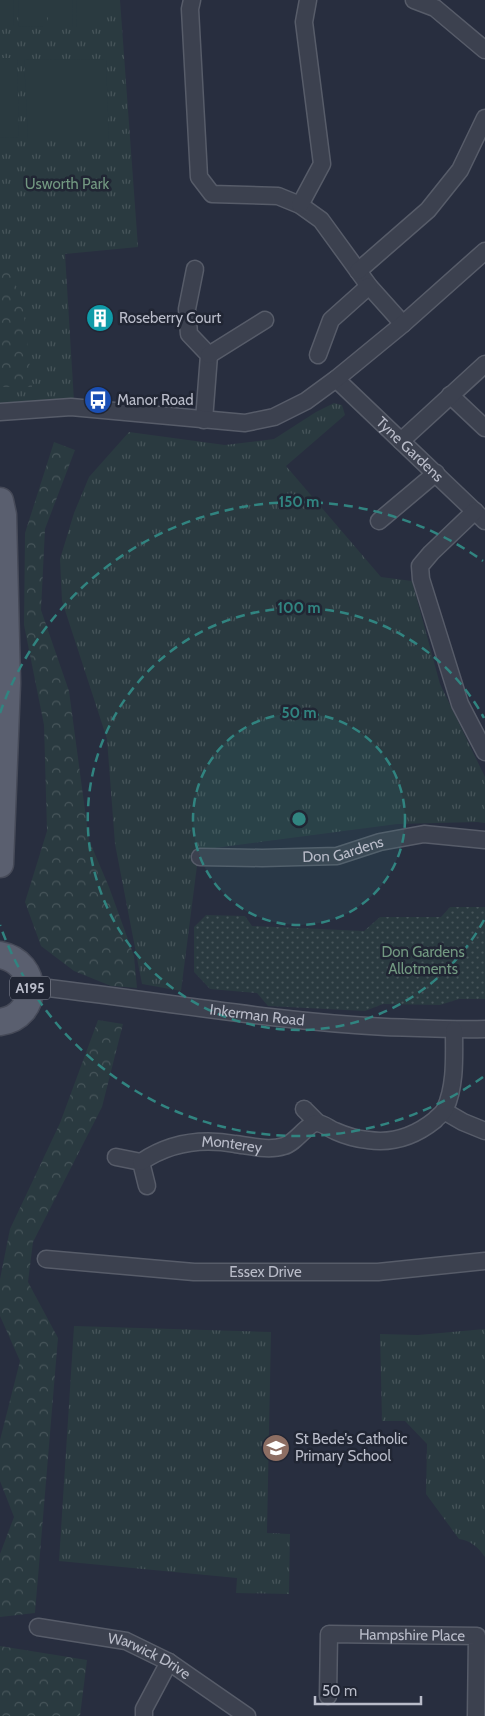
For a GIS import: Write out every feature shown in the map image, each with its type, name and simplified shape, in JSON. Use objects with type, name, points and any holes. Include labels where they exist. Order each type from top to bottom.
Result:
[{"type":"main road","points":[[0,501],[3,515],[7,683],[0,864]]},
{"type":"main road","name":"A195","points":[[0,954],[18,962],[26,971],[31,986],[29,998],[24,1008],[16,1016],[0,1022]]},
{"type":"street","points":[[192,0],[190,9],[199,177],[212,194],[278,196],[300,205],[321,220],[369,286],[403,324]]},
{"type":"street","points":[[300,205],[322,164],[304,22],[308,0]]},
{"type":"street","points":[[414,0],[435,8],[485,50]]},
{"type":"street","points":[[358,271],[428,210],[460,170],[485,118]]},
{"type":"street","points":[[0,412],[71,407],[245,423],[274,417],[306,401],[336,379],[403,324],[485,251]]},
{"type":"street","points":[[195,269],[187,309],[189,334],[209,355],[204,420]]},
{"type":"street","points":[[318,354],[331,320],[369,286]]},
{"type":"street","points":[[209,355],[265,320]]},
{"type":"street","points":[[400,441],[485,364]]},
{"type":"street","name":"Tyne Gardens","points":[[336,379],[480,516]]},
{"type":"street","points":[[450,395],[485,428]]},
{"type":"street","points":[[379,521],[436,473]]},
{"type":"street","points":[[480,516],[431,553],[420,566],[421,579],[460,704],[485,752]]},
{"type":"street","name":"Don Gardens","points":[[200,857],[337,856],[380,842],[424,834],[485,840]]},
{"type":"street","name":"Inkerman Road","points":[[31,986],[257,1016],[346,1025],[454,1030],[485,1028]]},
{"type":"street","points":[[304,1110],[318,1123],[348,1137],[389,1141],[404,1138],[423,1130],[444,1112],[449,1097],[454,1064],[454,1030]]},
{"type":"street","points":[[444,1112],[485,1131]]},
{"type":"street","name":"Monterey","points":[[141,1162],[155,1153],[176,1145],[202,1142],[224,1142],[269,1148],[285,1146],[298,1138],[311,1125],[318,1123]]},
{"type":"street","points":[[116,1157],[141,1162],[147,1186]]},
{"type":"street","name":"Essex Drive","points":[[46,1259],[194,1272],[378,1272],[485,1261]]},
{"type":"street","name":"Warwick Drive","points":[[38,1628],[126,1641],[169,1662],[246,1716]]},
{"type":"street","name":"Hampshire Place","points":[[328,1696],[329,1634],[477,1636],[476,1716]]},
{"type":"street","points":[[144,1716],[144,1709],[169,1662]]},
{"type":"green space","name":"Usworth Park","points":[[0,0],[120,0],[138,247],[65,254],[74,401],[0,411]]},
{"type":"green space","points":[[0,0],[14,0],[13,26],[0,26]]},
{"type":"green space","points":[[19,0],[43,0],[43,27],[18,26]]},
{"type":"green space","points":[[48,0],[73,0],[72,27],[48,27]]},
{"type":"green space","points":[[77,0],[101,0],[101,27],[76,27]]},
{"type":"green space","points":[[0,58],[17,58],[19,137],[0,138]]},
{"type":"green space","points":[[24,59],[106,60],[109,139],[28,139]]},
{"type":"green space","points":[[0,256],[22,297],[32,387],[0,387]]},
{"type":"green space","points":[[334,403],[342,405],[345,415],[286,466],[381,577],[412,581],[440,684],[485,777],[485,823],[397,824],[199,850],[181,991],[142,984],[115,844],[107,739],[62,601],[60,559],[74,513],[89,477],[129,432],[225,445],[274,439],[316,412]]},
{"type":"green space","points":[[54,442],[75,450],[45,529],[41,610],[69,691],[89,840],[109,887],[134,956],[137,988],[111,986],[74,971],[41,946],[25,902],[47,831],[44,725],[24,625],[25,533]]},
{"type":"green space","name":"Don Gardens Allotments","points":[[450,907],[485,907],[485,999],[459,999],[440,1005],[383,1004],[365,1011],[268,1006],[257,993],[210,989],[194,972],[194,927],[206,915],[245,916],[252,926],[364,931],[380,917],[441,917]]},
{"type":"green space","points":[[98,1020],[123,1024],[102,1107],[33,1242],[28,1282],[58,1338],[35,1613],[0,1617],[0,1554],[14,1517],[0,1481],[0,1440],[20,1361],[0,1316],[0,1279],[10,1229],[60,1123]]},
{"type":"green space","points":[[74,1326],[271,1332],[267,1533],[290,1534],[289,1594],[236,1593],[237,1578],[59,1561]]},
{"type":"green space","points":[[485,1329],[485,1557],[474,1545],[459,1539],[426,1494],[427,1444],[405,1421],[382,1421],[380,1334],[418,1335]]},
{"type":"green space","points":[[0,1646],[87,1660],[80,1716],[0,1716]]},
{"type":"place","name":"Roseberry Court","points":[[100,318]]},
{"type":"place","name":"Manor Road","points":[[98,400]]},
{"type":"place","name":"St Bede's Catholic Primary School","points":[[276,1448]]}]
